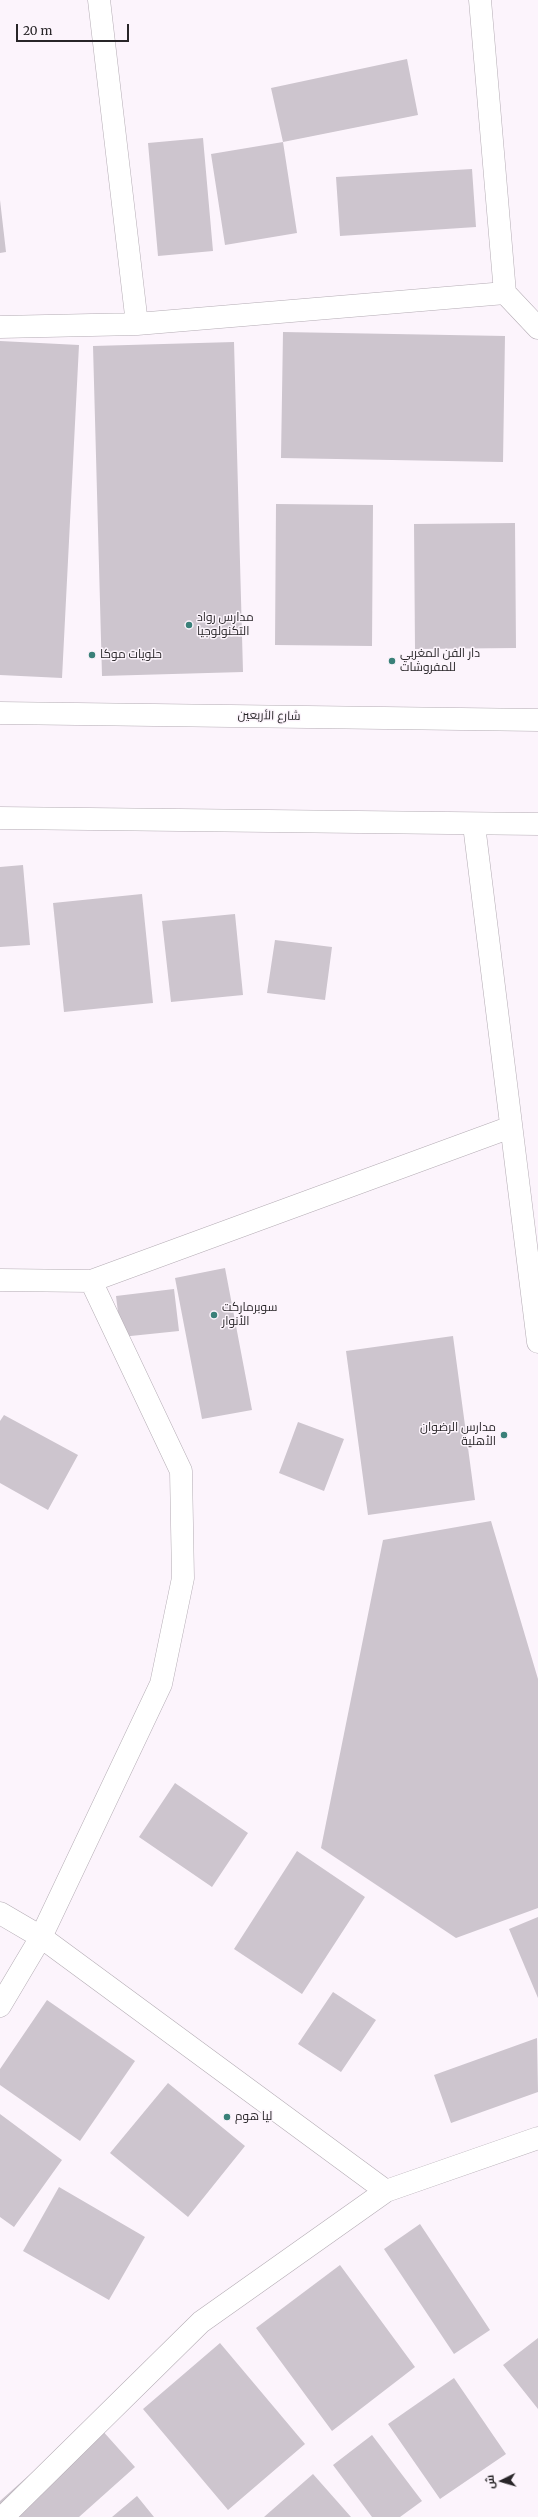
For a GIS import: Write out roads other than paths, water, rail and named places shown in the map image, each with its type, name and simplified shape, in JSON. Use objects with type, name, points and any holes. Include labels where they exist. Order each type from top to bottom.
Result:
[{"type":"street","points":[[99,0],[136,324]]},
{"type":"street","points":[[480,0],[505,293],[538,328]]},
{"type":"street","points":[[0,327],[136,324],[505,293]]},
{"type":"street","name":"شارع الأربعين","points":[[0,712],[538,720]]},
{"type":"street","points":[[0,818],[538,824]]},
{"type":"street","points":[[474,824],[538,1342]]},
{"type":"street","points":[[0,1280],[91,1281],[511,1127]]},
{"type":"street","points":[[0,2006],[41,1937],[160,1684],[183,1578],[181,1471],[91,1281]]},
{"type":"street","points":[[0,1913],[41,1937],[386,2191]]},
{"type":"street","points":[[3,2517],[201,2322],[386,2191],[538,2138]]},
{"type":"place","name":"مدارس رواد التكنولوجيا","points":[[189,625]]},
{"type":"place","name":"حلويات موكا","points":[[92,655]]},
{"type":"place","name":"دار الفن المغربي للمفروشات","points":[[392,661]]},
{"type":"place","name":"سوبرماركت الأنوار","points":[[214,1315]]},
{"type":"place","name":"مدارس الرضوان الأهلية","points":[[504,1435]]},
{"type":"place","name":"ليا هوم","points":[[227,2117]]}]
